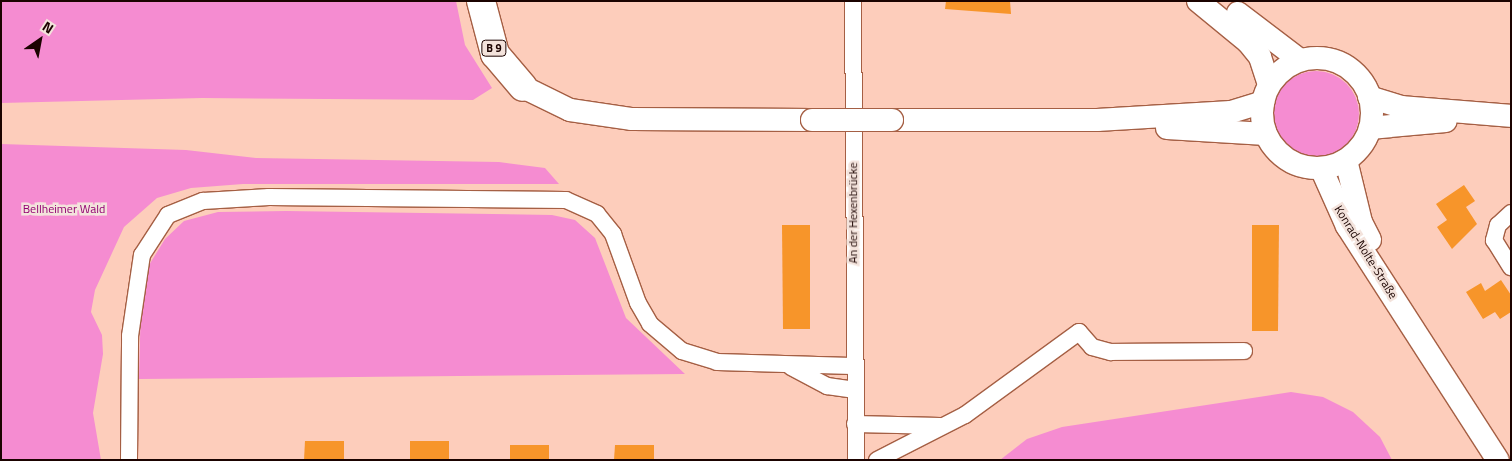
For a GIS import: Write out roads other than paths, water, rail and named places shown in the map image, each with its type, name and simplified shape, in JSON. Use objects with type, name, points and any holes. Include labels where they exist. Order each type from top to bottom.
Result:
[{"type":"highway","name":"B 9","points":[[481,1],[495,54],[522,87]]},
{"type":"main road","points":[[1198,1],[1248,42],[1260,57],[1266,93],[1266,134],[1288,160],[1321,168],[1346,160],[1370,128],[1369,97],[1363,84],[1342,64],[1315,58],[1300,60],[1219,1]]},
{"type":"main road","name":"B 9","points":[[522,87],[570,110],[632,119],[1097,120],[1231,112],[1266,93],[1300,60]]},
{"type":"main road","points":[[1369,97],[1402,106],[1511,116]]},
{"type":"main road","points":[[1370,128],[1511,116]]},
{"type":"main road","name":"B 9","points":[[1097,120],[1266,134]]},
{"type":"main road","name":"Konrad-Nolte-Straße","points":[[1346,160],[1361,222],[1418,332]]},
{"type":"main road","name":"Konrad-Nolte-Straße","points":[[1321,168],[1347,226],[1418,332],[1498,460]]},
{"type":"street","name":"An der Hexenbrücke","points":[[853,1],[852,366],[856,460]]},
{"type":"street","points":[[129,460],[130,336],[142,255],[168,215],[203,201],[269,197],[566,200],[597,214],[613,234],[638,303],[665,340],[682,351],[718,362],[852,366]]},
{"type":"street","points":[[1511,213],[1503,217],[1494,240],[1511,267]]},
{"type":"street","points":[[877,460],[945,426],[985,402],[1078,332],[1092,347],[1111,352],[1244,352]]},
{"type":"street","points":[[785,364],[826,386],[854,390]]},
{"type":"street","points":[[855,424],[945,426]]},
{"type":"park label","name":"Bellheimer Wald","points":[[64,209]]}]
